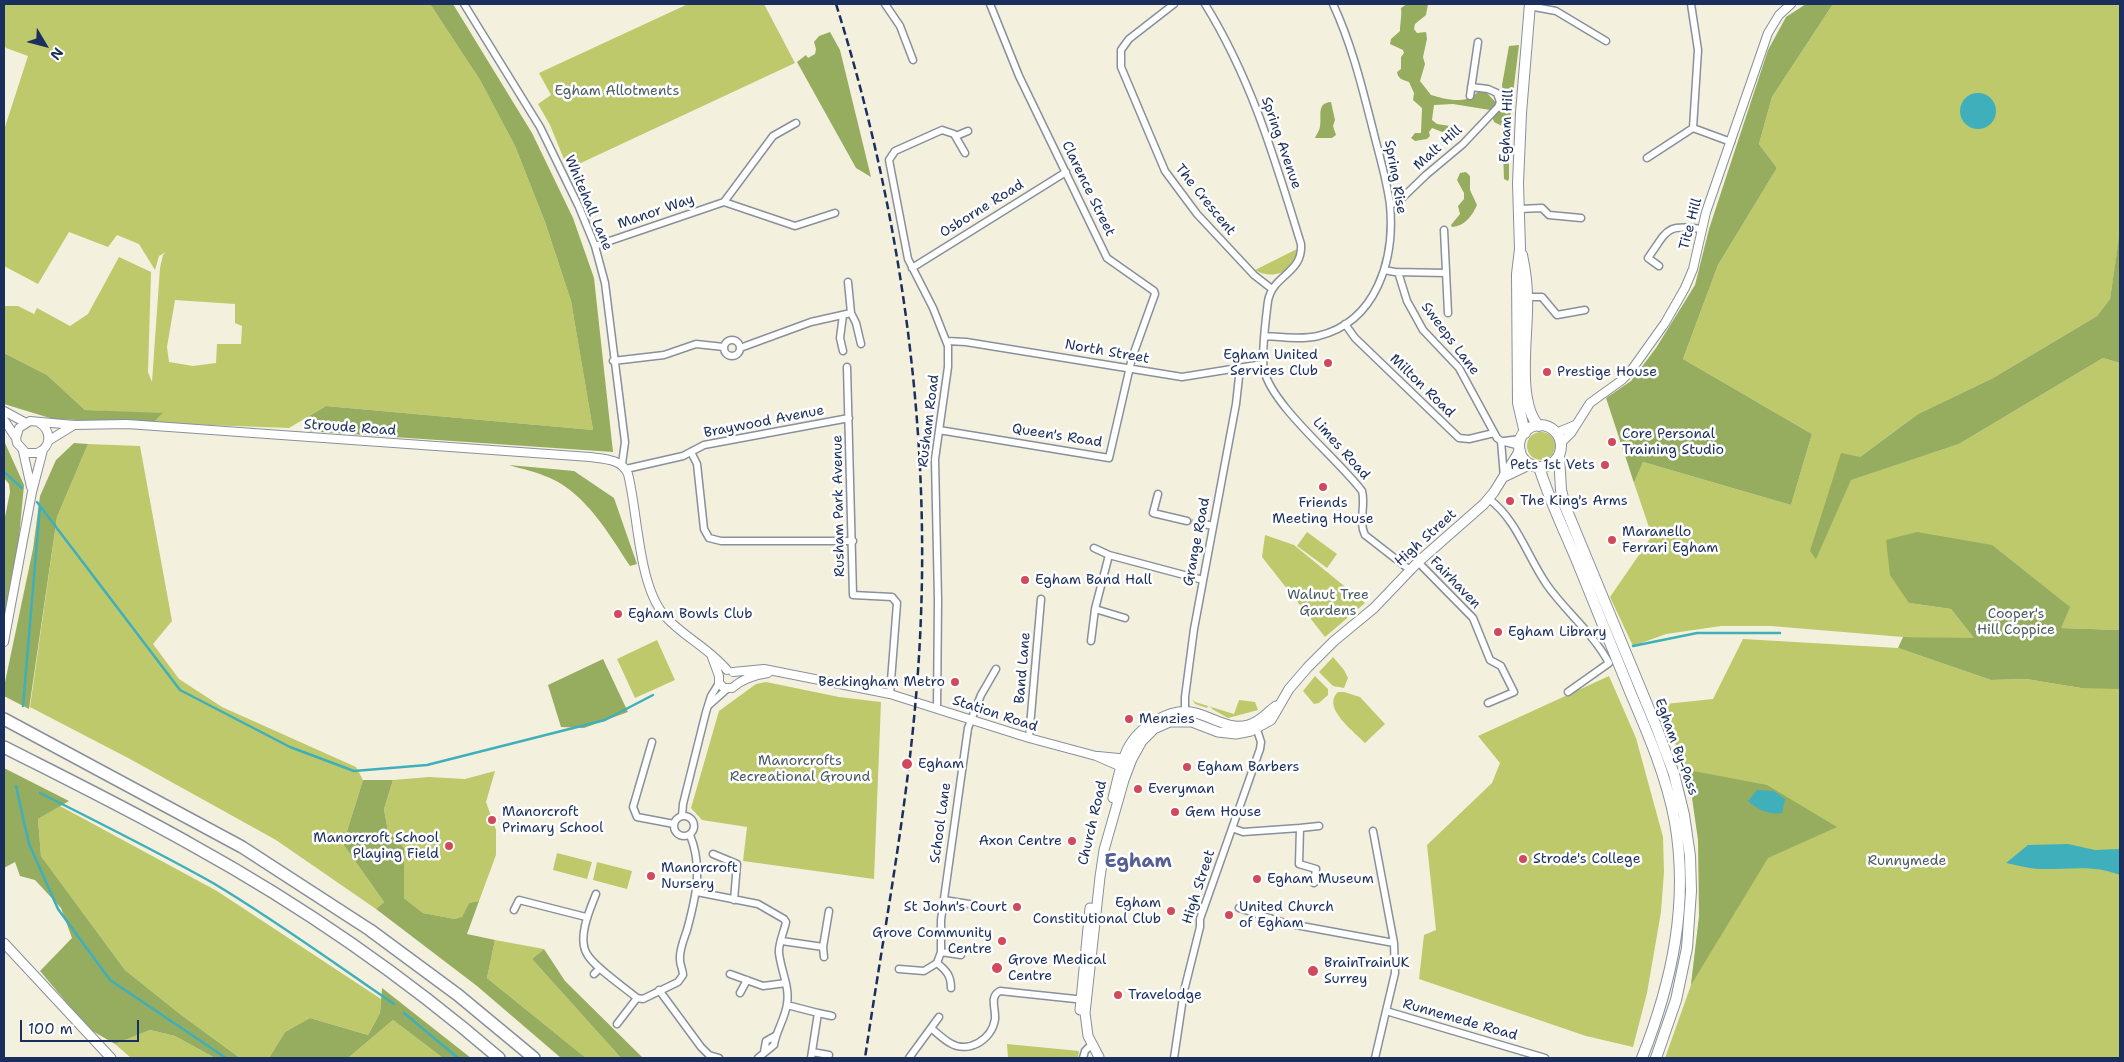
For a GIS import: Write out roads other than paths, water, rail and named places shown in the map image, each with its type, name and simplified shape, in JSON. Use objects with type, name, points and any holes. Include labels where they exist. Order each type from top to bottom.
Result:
[{"type":"highway","points":[[4,719],[242,847],[370,930],[458,996],[534,1058]]},
{"type":"highway","points":[[4,747],[160,827],[273,893],[400,979],[499,1058]]},
{"type":"main road","name":"Egham Hill","points":[[1530,5],[1521,113],[1520,249],[1517,274],[1522,297],[1526,392],[1530,410],[1538,426]]},
{"type":"main road","name":"Egham Hill","points":[[1521,442],[1518,403],[1522,297]]},
{"type":"main road","points":[[1504,477],[1535,465],[1552,463],[1559,455],[1561,444],[1556,433],[1548,427],[1538,426],[1532,428],[1521,442],[1525,459],[1535,465]]},
{"type":"main road","name":"High Street","points":[[1256,726],[1280,703],[1308,667],[1334,641],[1374,608],[1418,562],[1489,499],[1504,477],[1521,442]]},
{"type":"main road","name":"Egham By-Pass","points":[[1559,455],[1561,490],[1565,506],[1671,766],[1680,795],[1687,836],[1691,891],[1687,948],[1674,1006],[1656,1058]]},
{"type":"main road","name":"Egham By-Pass","points":[[1535,465],[1649,735],[1667,787],[1675,823],[1680,876],[1675,949],[1660,1011],[1642,1058]]},
{"type":"main road","name":"Church Road","points":[[1099,1058],[1090,1046],[1080,1026],[1104,850],[1128,758],[1154,729],[1185,717],[1200,714],[1228,725],[1256,726]]},
{"type":"main road","points":[[4,943],[111,1058]]},
{"type":"street","name":"Whitehall Lane","points":[[464,4],[540,127],[579,206],[595,246],[605,283],[613,361],[625,442],[624,467]]},
{"type":"street","points":[[885,4],[900,26],[913,60]]},
{"type":"street","name":"Clarence Street","points":[[990,4],[1019,76],[1107,258],[1155,292],[1130,369]]},
{"type":"street","name":"The Crescent","points":[[1174,4],[1129,40],[1121,50],[1121,67],[1165,170],[1198,214],[1254,275],[1272,289]]},
{"type":"street","name":"Spring Avenue","points":[[1205,4],[1236,59],[1258,111],[1300,244],[1299,262],[1272,289]]},
{"type":"street","name":"Spring Rise","points":[[1265,336],[1308,337],[1326,333],[1345,324],[1358,315],[1368,304],[1384,270],[1390,230],[1390,205],[1356,62],[1333,4]]},
{"type":"street","points":[[1691,4],[1698,50],[1693,128]]},
{"type":"street","name":"Tite Hill","points":[[1561,444],[1590,403],[1630,372],[1665,324],[1690,279],[1702,229],[1768,34],[1779,15],[1791,4]]},
{"type":"street","points":[[1530,5],[1556,11],[1606,40]]},
{"type":"street","points":[[1470,96],[1478,42]]},
{"type":"street","name":"Malt Hill","points":[[1390,205],[1400,200],[1458,148],[1499,104],[1497,93],[1493,90],[1471,87]]},
{"type":"street","points":[[796,123],[773,136],[724,202],[795,226],[835,213]]},
{"type":"street","points":[[1693,128],[1732,142]]},
{"type":"street","points":[[1647,158],[1693,128]]},
{"type":"street","name":"Rusham Road","points":[[937,708],[938,534],[935,470],[948,367],[947,341],[933,308],[908,259],[889,160],[895,151],[938,131],[946,130],[956,136]]},
{"type":"street","points":[[965,153],[956,136],[968,130]]},
{"type":"street","name":"Osborne Road","points":[[912,268],[1066,172]]},
{"type":"street","name":"Manor Way","points":[[595,246],[724,202]]},
{"type":"street","points":[[1519,208],[1542,208],[1549,215],[1581,218]]},
{"type":"street","points":[[1659,266],[1647,260],[1670,229],[1679,226],[1702,229]]},
{"type":"street","points":[[1444,230],[1448,313]]},
{"type":"street","points":[[1384,270],[1446,273]]},
{"type":"street","name":"Sweeps Lane","points":[[1398,272],[1407,301],[1423,330],[1459,368],[1492,431],[1502,441]]},
{"type":"street","points":[[848,282],[851,313],[861,344]]},
{"type":"street","points":[[1263,364],[1269,300],[1272,289]]},
{"type":"street","points":[[1522,297],[1542,298],[1557,315],[1585,310]]},
{"type":"street","points":[[724,347],[726,353],[731,356],[736,355],[740,348],[811,322],[851,313]]},
{"type":"street","points":[[843,351],[840,338],[844,314]]},
{"type":"street","name":"Milton Road","points":[[1345,324],[1355,338],[1458,438],[1469,439],[1492,431]]},
{"type":"street","points":[[724,347],[732,340],[737,342],[740,348]]},
{"type":"street","name":"North Street","points":[[947,341],[966,342],[1187,378],[1263,364]]},
{"type":"street","points":[[613,361],[664,355],[696,344],[724,347]]},
{"type":"street","name":"Limes Road","points":[[1263,364],[1266,376],[1273,390],[1362,491],[1364,505],[1362,526],[1365,535],[1410,570]]},
{"type":"street","name":"Rusham Park Avenue","points":[[847,367],[853,595],[892,597],[897,603],[888,694]]},
{"type":"street","name":"Grange Road","points":[[1185,717],[1193,635],[1236,404],[1240,368]]},
{"type":"street","name":"Queen's Road","points":[[939,430],[1109,458],[1130,369]]},
{"type":"street","points":[[4,411],[26,423]]},
{"type":"street","name":"Braywood Avenue","points":[[624,467],[683,456],[704,444],[849,418]]},
{"type":"street","points":[[4,420],[16,438],[19,448],[34,454],[43,450]]},
{"type":"street","points":[[4,642],[32,492],[43,450],[48,441],[48,432],[38,422],[26,423],[19,428],[16,438]]},
{"type":"street","name":"Stroude Road","points":[[38,422],[74,425],[127,424],[590,457],[608,459],[624,467]]},
{"type":"street","points":[[48,441],[74,425]]},
{"type":"street","points":[[1556,433],[1575,425]]},
{"type":"street","points":[[1504,477],[1502,441],[1521,442]]},
{"type":"street","points":[[23,451],[32,492]]},
{"type":"street","points":[[691,452],[697,464],[704,529],[709,538],[721,541],[853,541]]},
{"type":"street","points":[[624,467],[630,482],[646,574],[658,606],[671,622],[737,677],[736,684]]},
{"type":"street","points":[[1158,494],[1154,513],[1187,521]]},
{"type":"street","points":[[1489,499],[1501,509],[1510,521],[1534,567],[1563,607],[1602,650],[1608,663],[1568,692]]},
{"type":"street","points":[[1200,523],[1213,526]]},
{"type":"street","points":[[1094,548],[1109,555],[1203,580]]},
{"type":"street","points":[[1092,641],[1096,609],[1109,555]]},
{"type":"street","name":"Fairhaven","points":[[1418,562],[1473,618],[1490,660],[1501,666],[1504,670],[1514,692],[1488,703]]},
{"type":"street","name":"Band Lane","points":[[1029,738],[1042,599]]},
{"type":"street","points":[[1096,609],[1125,618]]},
{"type":"street","points":[[1582,626],[1589,622]]},
{"type":"street","points":[[710,653],[719,680],[727,689]]},
{"type":"street","name":"Station Road","points":[[730,671],[764,669],[888,694],[1029,738],[1096,756],[1124,769]]},
{"type":"street","name":"School Lane","points":[[937,964],[941,952],[940,935],[961,767],[970,720],[996,669]]},
{"type":"street","points":[[682,816],[683,804],[711,696],[719,680],[730,671]]},
{"type":"street","points":[[709,705],[727,689],[732,688],[736,684],[753,676],[772,672]]},
{"type":"street","name":"High Street","points":[[1174,1058],[1184,991],[1200,927],[1200,918],[1241,798],[1259,754],[1261,742],[1256,726]]},
{"type":"street","points":[[652,742],[634,807],[637,817],[674,824]]},
{"type":"street","name":"Station Road","points":[[1096,756],[1128,758]]},
{"type":"street","points":[[687,816],[693,821],[694,828],[690,835],[685,837],[678,835],[674,829],[674,824],[677,818],[687,816]]},
{"type":"street","points":[[1232,828],[1243,832],[1319,826]]},
{"type":"street","points":[[1300,828],[1300,864],[1301,866],[1316,869],[1314,883]]},
{"type":"street","name":"Runnemede Road","points":[[1373,830],[1394,943],[1395,973],[1386,1011],[1545,1058]]},
{"type":"street","points":[[596,894],[586,917],[584,944],[587,954],[600,968],[637,998],[643,999],[678,982],[683,975],[680,952],[697,892],[698,866],[690,835]]},
{"type":"street","points":[[713,854],[737,864],[734,900]]},
{"type":"street","points":[[697,892],[758,904],[786,922],[779,951],[788,988],[787,1004],[782,1024],[775,1036],[766,1041],[764,1052],[758,1058]]},
{"type":"street","points":[[514,910],[519,900],[586,917]]},
{"type":"street","points":[[944,900],[975,905]]},
{"type":"street","points":[[1239,908],[1285,924],[1394,943]]},
{"type":"street","points":[[824,957],[823,947],[829,911]]},
{"type":"street","points":[[782,941],[823,947]]},
{"type":"street","points":[[941,952],[961,955]]},
{"type":"street","points":[[899,969],[924,970],[937,964],[951,978],[951,988]]},
{"type":"street","points":[[594,974],[600,968]]},
{"type":"street","points":[[730,974],[763,986],[786,983]]},
{"type":"street","points":[[740,993],[747,980]]},
{"type":"street","points":[[659,990],[693,1037],[710,1056],[719,1058]]},
{"type":"street","points":[[931,1028],[951,1044],[964,1047],[975,1045],[987,1036],[991,1030],[995,1019],[993,997],[996,992],[1083,1000]]},
{"type":"street","points":[[617,1024],[637,998]]},
{"type":"street","points":[[787,1004],[818,1014],[832,1016]]},
{"type":"street","points":[[1375,1058],[1386,1011]]},
{"type":"street","points":[[818,1014],[811,1055],[829,1055]]},
{"type":"street","points":[[909,1058],[939,1017]]},
{"type":"street","points":[[1083,1058],[1090,1046]]},
{"type":"water","points":[[1978,93],[1991,98],[1996,111],[1991,124],[1978,129],[1965,124],[1960,111],[1965,98]]},
{"type":"water","points":[[1757,790],[1774,791],[1785,799],[1782,813],[1764,811],[1748,801]]},
{"type":"water","points":[[2068,844],[2095,850],[2120,849],[2120,875],[2100,870],[2079,868],[2038,869],[2006,863],[2028,845]]},
{"type":"waterway","points":[[4,472],[22,488]]},
{"type":"waterway","points":[[37,502],[180,690],[290,747],[354,771],[427,765],[605,720],[653,695]]},
{"type":"waterway","points":[[23,706],[40,506]]},
{"type":"waterway","points":[[1633,646],[1697,633],[1780,633]]},
{"type":"waterway","points":[[16,786],[29,844],[58,909],[110,980],[226,1058]]},
{"type":"waterway","points":[[40,793],[149,848],[213,883],[282,927],[394,1004]]},
{"type":"waterway","points":[[404,1013],[458,1058]]},
{"type":"tunnel","points":[[1187,521],[1200,523]]},
{"type":"railway","points":[[836,4],[859,85],[879,167],[896,250],[908,333],[917,418],[921,502],[922,587],[914,720],[902,817],[865,1058]]},
{"type":"place","name":"Egham United Services Club","points":[[1328,363]]},
{"type":"place","name":"Prestige House","points":[[1547,372]]},
{"type":"place","name":"Core Personal Training Studio","points":[[1612,442]]},
{"type":"place","name":"Pets 1st Vets","points":[[1605,465]]},
{"type":"place","name":"Friends Meeting House","points":[[1323,487]]},
{"type":"place","name":"The King's Arms","points":[[1510,501]]},
{"type":"place","name":"Maranello Ferrari Egham","points":[[1612,540]]},
{"type":"place","name":"Egham Band Hall","points":[[1025,580]]},
{"type":"place","name":"Egham Bowls Club","points":[[618,614]]},
{"type":"place","name":"Egham Library","points":[[1498,632]]},
{"type":"place","name":"Beckingham Metro","points":[[955,682]]},
{"type":"place","name":"Menzies","points":[[1129,719]]},
{"type":"place","name":"Egham","points":[[907,764]]},
{"type":"place","name":"Egham Barbers","points":[[1187,767]]},
{"type":"place","name":"Everyman","points":[[1138,789]]},
{"type":"place","name":"Gem House","points":[[1175,812]]},
{"type":"place","name":"Manorcroft Primary School","points":[[492,820]]},
{"type":"place","name":"Axon Centre","points":[[1072,841]]},
{"type":"place","name":"Manorcroft School Playing Field","points":[[449,846]]},
{"type":"place","name":"Strode's College","points":[[1523,859]]},
{"type":"place","name":"Manorcroft Nursery","points":[[651,876]]},
{"type":"place","name":"Egham Museum","points":[[1257,879]]},
{"type":"place","name":"St John's Court","points":[[1017,907]]},
{"type":"place","name":"Egham Constitutional Club","points":[[1171,911]]},
{"type":"place","name":"United Church of Egham","points":[[1229,915]]},
{"type":"place","name":"Grove Community Centre","points":[[1002,941]]},
{"type":"place","name":"Grove Medical Centre","points":[[997,968]]},
{"type":"place","name":"BrainTrainUK Surrey","points":[[1313,971]]},
{"type":"place","name":"Travelodge","points":[[1118,995]]},
{"type":"district","name":"Egham","points":[[1138,862]]},
{"type":"park label","name":"Egham Allotments","points":[[617,91]]},
{"type":"park label","name":"Walnut Tree Gardens","points":[[1328,604]]},
{"type":"park label","name":"Cooper's Hill Coppice","points":[[2016,622]]},
{"type":"park label","name":"Manorcrofts Recreational Ground","points":[[800,770]]},
{"type":"park label","name":"Runnymede","points":[[1907,861]]}]
